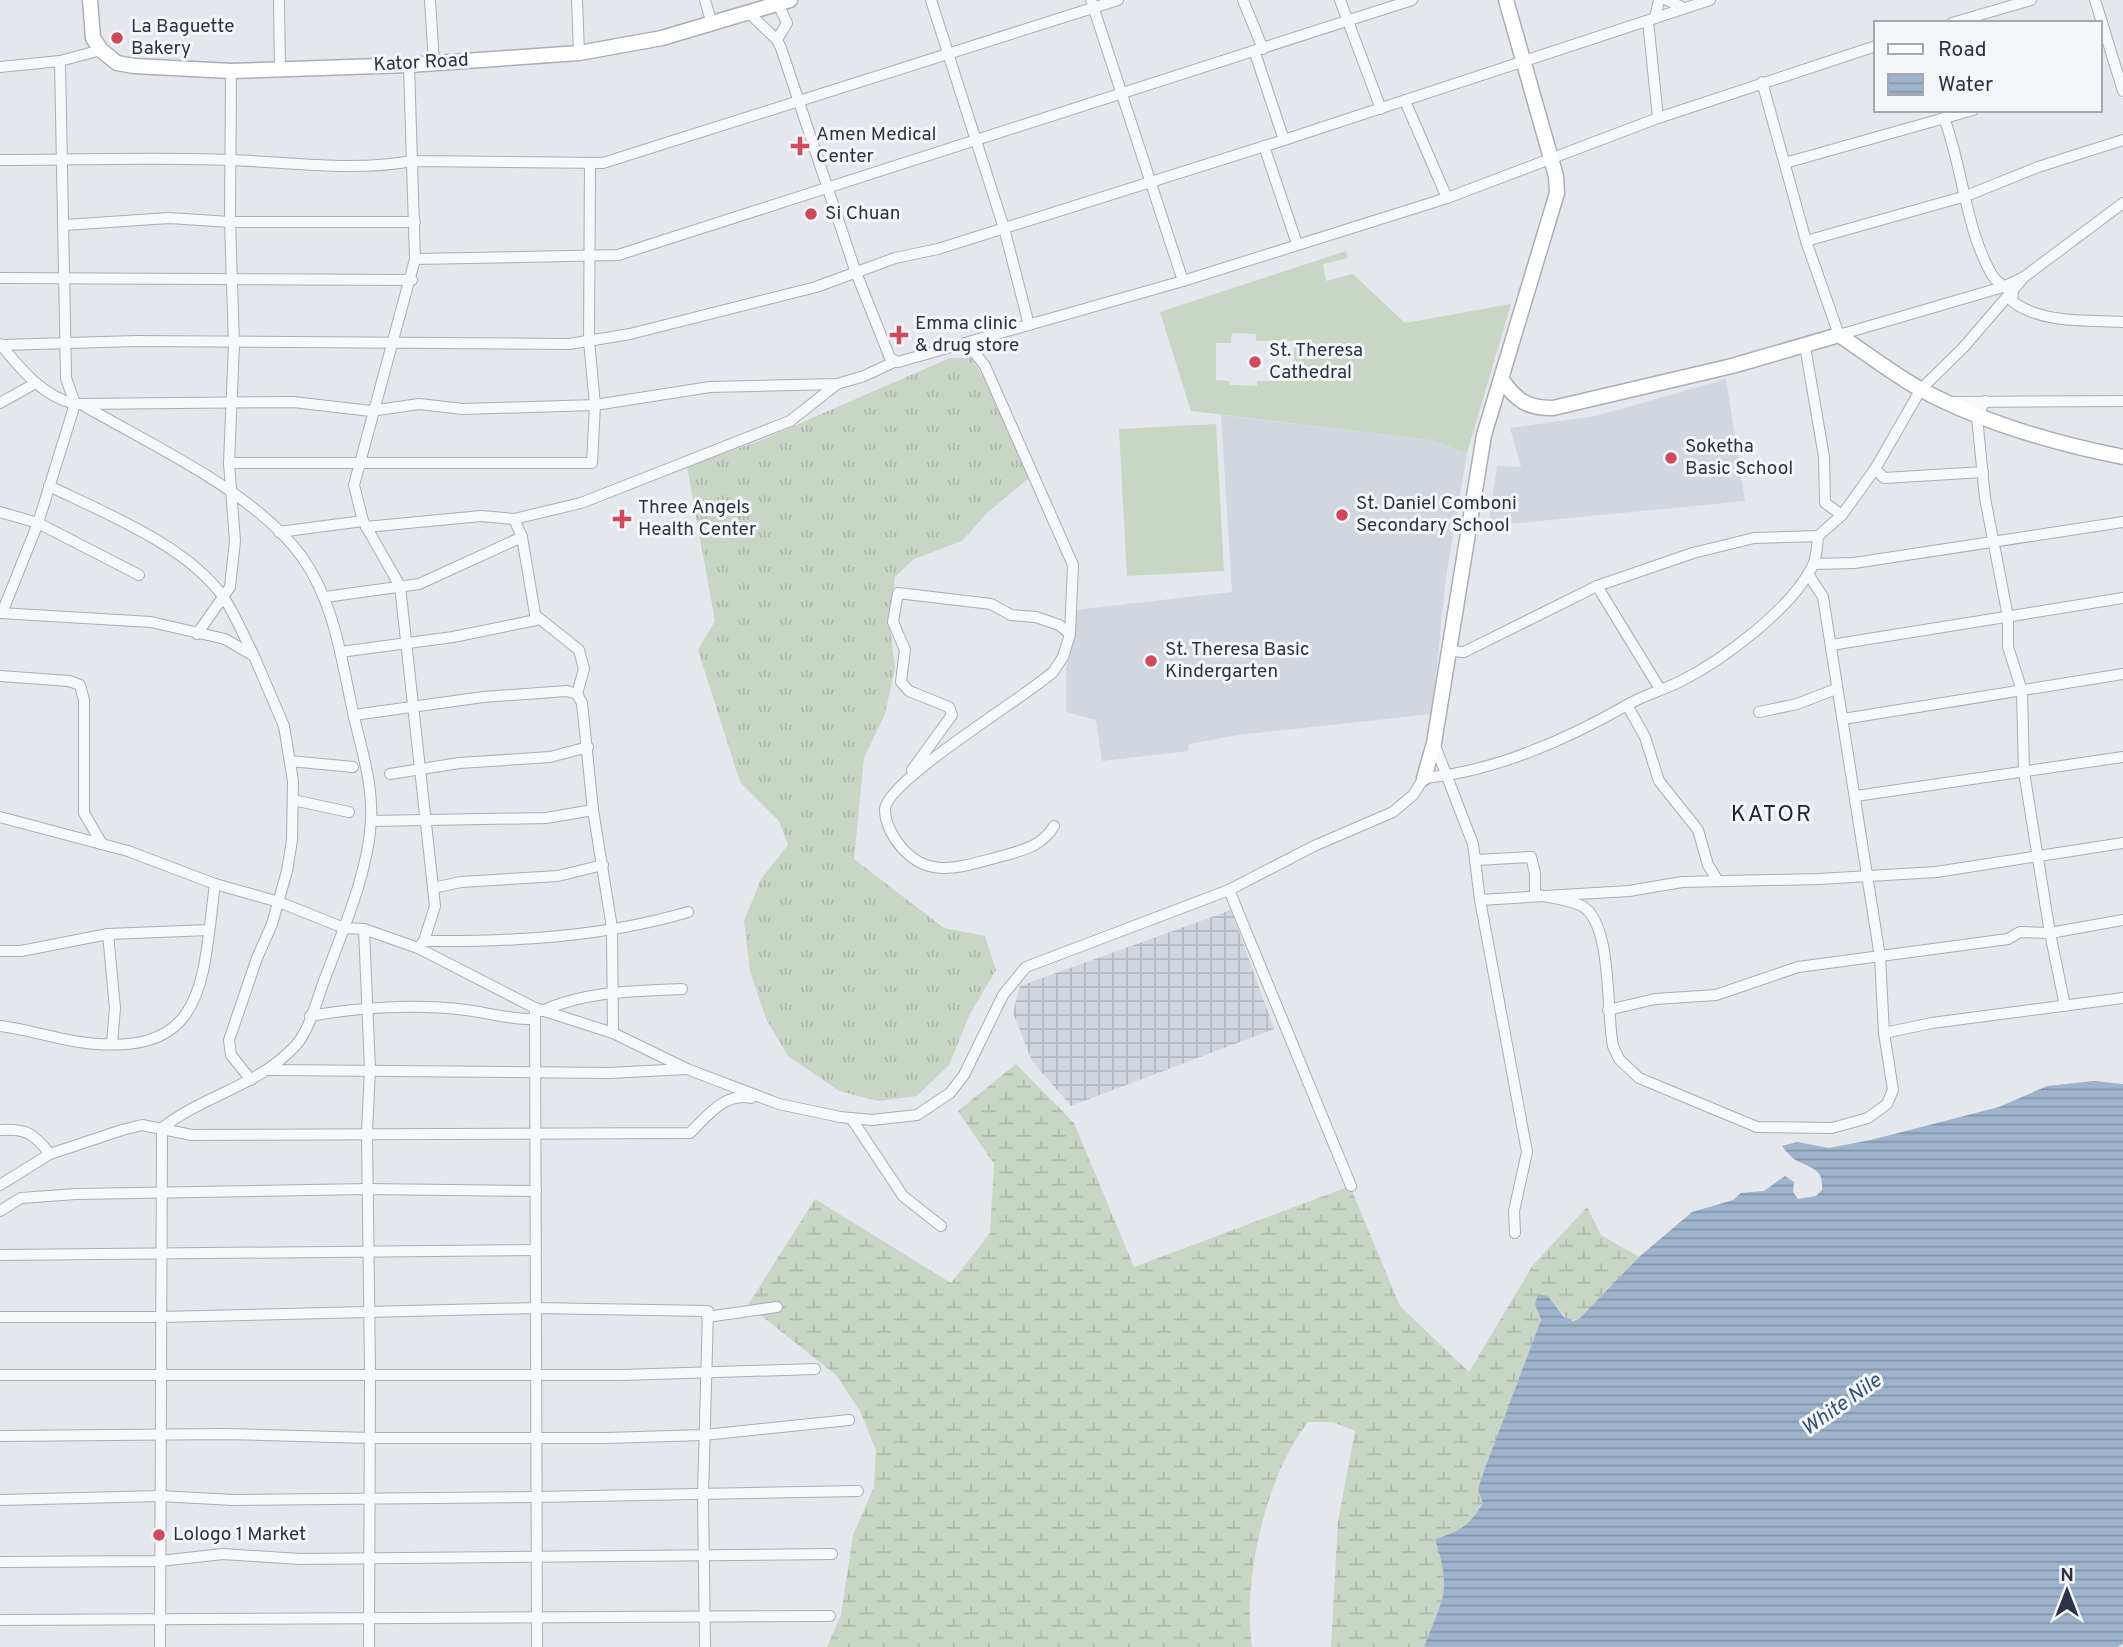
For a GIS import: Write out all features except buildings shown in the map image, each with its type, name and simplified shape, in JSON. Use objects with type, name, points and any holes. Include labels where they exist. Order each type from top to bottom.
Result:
[{"type":"street","points":[[0,67],[60,61],[101,50],[93,37],[90,0]]},
{"type":"street","points":[[278,0],[280,69]]},
{"type":"street","points":[[430,0],[434,63]]},
{"type":"street","points":[[577,0],[579,53]]},
{"type":"street","points":[[705,0],[712,24]]},
{"type":"street","points":[[931,0],[1004,228],[1029,325]]},
{"type":"street","points":[[0,160],[230,160],[393,164],[412,161],[590,165],[950,54],[1092,4],[1118,0]]},
{"type":"street","points":[[1243,0],[1284,140]]},
{"type":"street","points":[[1340,0],[1381,108]]},
{"type":"street","points":[[415,259],[618,255],[1412,0]]},
{"type":"street","points":[[0,817],[161,862],[215,884],[279,902],[344,928],[364,929],[421,945],[538,1013],[613,1033],[687,1069],[779,1104],[853,1119],[897,1119],[917,1115],[950,1093],[964,1075],[1003,995],[1026,967],[1229,890],[1314,846],[1393,812],[1413,795],[1424,778],[1434,743],[1484,435],[1553,212],[1556,176],[1506,0]]},
{"type":"street","points":[[1658,118],[1651,19],[1659,0]]},
{"type":"street","points":[[1667,0],[1684,8]]},
{"type":"street","points":[[0,344],[136,341],[233,344],[569,344],[630,334],[816,287],[855,270],[1004,228],[1284,140],[1710,0]]},
{"type":"street","points":[[1959,21],[2031,0]]},
{"type":"street","points":[[2095,0],[2102,21]]},
{"type":"street","points":[[777,40],[787,23],[781,1]]},
{"type":"street","name":"Kator Road","points":[[101,50],[117,63],[134,66],[231,71],[409,65],[579,53],[663,38],[781,1]]},
{"type":"street","points":[[1092,4],[1152,181],[1182,281]]},
{"type":"street","points":[[749,13],[777,40],[855,270],[890,358],[894,362]]},
{"type":"street","points":[[2102,21],[2123,91]]},
{"type":"street","points":[[0,344],[36,383],[55,398],[78,404],[293,402],[371,411],[419,404],[463,409],[595,405],[710,387],[837,384],[864,376],[894,362],[968,344],[1182,281],[1447,198],[1658,118],[1874,47]]},
{"type":"street","points":[[60,61],[66,378],[78,404],[233,494],[279,532],[303,558],[325,597],[368,774],[370,821],[364,862],[344,928],[299,1042],[270,1070],[186,1110],[162,1128]]},
{"type":"street","points":[[409,65],[415,259],[412,280],[371,411],[354,485],[365,524],[400,586],[414,705],[423,822],[435,906],[421,945]]},
{"type":"street","points":[[197,634],[230,587],[233,565],[233,494],[229,463],[233,402],[231,71]]},
{"type":"street","points":[[1762,82],[1806,241],[1839,335],[1921,389],[1977,416],[2024,433],[2123,457]]},
{"type":"street","points":[[1405,101],[1447,198]]},
{"type":"street","points":[[1785,163],[1966,112]]},
{"type":"street","points":[[1944,118],[1985,258],[1992,276],[2008,288],[2012,301],[2025,311],[2063,318],[2123,322]]},
{"type":"street","points":[[1806,241],[1966,195],[2038,167],[2123,140]]},
{"type":"street","points":[[1264,146],[1297,244]]},
{"type":"street","points":[[229,463],[592,463],[595,405],[589,341],[590,165]]},
{"type":"street","points":[[1502,380],[1516,400],[1533,408],[1553,408],[1805,346],[2008,288],[2123,203]]},
{"type":"street","points":[[65,225],[156,218],[230,222],[415,222]]},
{"type":"street","points":[[0,278],[412,280]]},
{"type":"street","points":[[1424,778],[1449,776],[1569,738],[1627,705],[1680,682],[1725,653],[1794,594],[1811,569],[1818,536],[1842,515],[1875,469],[1921,389],[1964,348],[2008,288]]},
{"type":"street","points":[[901,785],[1000,709],[1046,678],[1063,657],[1070,634],[1073,565],[985,366],[968,344]]},
{"type":"street","points":[[1805,346],[1824,457],[1825,503],[1842,515]]},
{"type":"street","points":[[0,403],[36,383]]},
{"type":"street","points":[[279,532],[481,516],[514,519],[581,503],[790,421],[837,384]]},
{"type":"street","points":[[1985,401],[1977,416],[1983,472],[2008,617],[2008,647],[2022,691],[2024,772],[2050,933],[2065,1006]]},
{"type":"street","points":[[1950,402],[2123,401]]},
{"type":"street","points":[[78,404],[38,523],[1,613],[117,618],[225,639],[254,656]]},
{"type":"street","points":[[1875,469],[1884,478],[1983,472]]},
{"type":"street","points":[[49,486],[148,534],[188,564],[224,598],[280,713],[290,761],[292,840],[279,902],[229,1040],[231,1055],[251,1080]]},
{"type":"street","points":[[0,512],[38,523],[139,575]]},
{"type":"street","points":[[340,652],[536,620],[522,537],[514,519]]},
{"type":"street","points":[[1811,569],[2123,522]]},
{"type":"street","points":[[1447,651],[1464,652],[1597,586],[1693,553],[1754,538],[1818,536]]},
{"type":"street","points":[[325,597],[400,586],[439,577],[522,537]]},
{"type":"street","points":[[1535,894],[1583,906],[1591,916],[1604,947],[1608,1010],[1614,1046],[1630,1072],[1662,1090],[1762,1128],[1792,1125],[1832,1128],[1861,1121],[1881,1110],[1893,1090],[1884,1033],[1880,957],[1823,597],[1811,569]]},
{"type":"street","points":[[1597,586],[1660,690]]},
{"type":"street","points":[[1054,826],[1047,837],[1033,847],[954,869],[935,869],[913,860],[897,842],[887,824],[886,801],[901,785],[952,715],[949,707],[909,691],[901,682],[905,650],[893,622],[898,593],[991,604],[1011,615],[1036,617],[1059,625],[1070,634]]},
{"type":"street","points":[[1831,645],[2123,598]]},
{"type":"street","points":[[535,615],[579,650],[584,669],[577,694],[582,703],[593,810],[612,928],[615,992],[613,1033]]},
{"type":"street","points":[[1843,719],[2123,674]]},
{"type":"street","points":[[0,676],[69,681],[80,685],[84,699],[85,816],[102,844]]},
{"type":"street","points":[[1759,712],[1797,704],[1836,689]]},
{"type":"street","points":[[354,715],[414,705],[523,693],[577,694]]},
{"type":"street","points":[[1627,705],[1645,737],[1659,781],[1698,830],[1708,865],[1718,881]]},
{"type":"street","points":[[1434,743],[1449,776],[1476,860],[1480,900],[1527,1152],[1514,1211],[1515,1233]]},
{"type":"street","points":[[390,774],[459,762],[550,757],[588,747]]},
{"type":"street","points":[[1856,796],[2123,757]]},
{"type":"street","points":[[290,761],[352,767]]},
{"type":"street","points":[[293,800],[349,812]]},
{"type":"street","points":[[370,821],[546,818],[593,810]]},
{"type":"street","points":[[1480,900],[1535,894],[1629,891],[1682,881],[1936,872],[2123,843]]},
{"type":"street","points":[[1476,860],[1531,857],[1535,873],[1535,894]]},
{"type":"street","points":[[433,888],[461,882],[558,876],[603,865]]},
{"type":"street","points":[[0,1026],[81,1042],[112,1044],[150,1039],[185,1019],[202,983],[215,884]]},
{"type":"street","points":[[1229,890],[1351,1186]]},
{"type":"street","points":[[421,945],[508,940],[612,928],[652,923],[688,912]]},
{"type":"street","points":[[1608,1010],[1655,999],[1716,995],[1798,967],[2008,939],[2020,932],[2050,933],[2123,920]]},
{"type":"street","points":[[364,929],[370,1069],[367,1132],[369,1647]]},
{"type":"street","points":[[0,951],[21,951],[108,934],[209,930]]},
{"type":"street","points":[[108,934],[114,997],[112,1044]]},
{"type":"street","points":[[310,1016],[368,1010],[444,1009],[513,1020],[538,1013],[568,999],[615,992],[682,989]]},
{"type":"street","points":[[1884,1033],[1932,1023],[2123,998]]},
{"type":"street","points":[[537,1647],[535,1072],[538,1013]]},
{"type":"street","points":[[270,1070],[609,1073],[687,1069]]},
{"type":"street","points":[[0,1185],[51,1154],[142,1125],[192,1135],[536,1131],[690,1133],[710,1109],[744,1096],[853,1119],[903,1196],[941,1226]]},
{"type":"street","points":[[160,1647],[162,1128]]},
{"type":"street","points":[[0,1130],[19,1129],[33,1133],[51,1154]]},
{"type":"street","points":[[0,1211],[21,1198],[367,1189],[536,1191]]},
{"type":"street","points":[[0,1255],[536,1250]]},
{"type":"street","points":[[707,1317],[777,1307]]},
{"type":"street","points":[[0,1317],[161,1318],[535,1308],[708,1311],[704,1373],[702,1557],[705,1647]]},
{"type":"street","points":[[0,1375],[161,1377],[370,1373],[704,1373],[815,1369]]},
{"type":"street","points":[[0,1436],[370,1438],[704,1435],[849,1420]]},
{"type":"street","points":[[0,1500],[160,1496],[233,1500],[537,1497],[858,1491]]},
{"type":"street","points":[[0,1562],[160,1561],[223,1554],[300,1559],[832,1554]]},
{"type":"street","points":[[0,1620],[830,1616]]},
{"type":"shaded area","points":[[1726,379],[1745,501],[1488,526],[1497,466],[1521,467],[1510,428],[1596,416]]},
{"type":"shaded area","name":"St. Daniel Comboni Secondary School","points":[[1221,415],[1430,440],[1467,453],[1446,577],[1432,714],[1238,735],[1189,744],[1188,751],[1102,761],[1096,720],[1066,712],[1067,611],[1232,592]]},
{"type":"shaded area","points":[[1231,910],[1274,1029],[1071,1106],[1032,1061],[1013,1013],[1020,986]]},
{"type":"green space","points":[[1346,251],[1348,258],[1323,264],[1326,281],[1353,274],[1405,323],[1511,304],[1467,453],[1430,440],[1191,411],[1160,312]],"holes":[[[1232,333],[1256,334],[1256,341],[1294,341],[1294,381],[1257,381],[1257,386],[1230,385],[1229,381],[1216,380],[1216,343],[1231,343]]]},
{"type":"green space","points":[[950,358],[971,358],[994,394],[1029,478],[987,513],[962,541],[914,559],[895,577],[889,621],[895,668],[885,714],[864,758],[854,859],[944,928],[985,936],[996,970],[970,1014],[949,1065],[917,1096],[878,1101],[839,1091],[788,1056],[766,1019],[750,971],[744,921],[761,879],[788,845],[779,821],[740,782],[698,650],[715,621],[687,467],[759,441]]},
{"type":"green space","points":[[1216,424],[1224,571],[1127,576],[1119,429]]},
{"type":"green space","points":[[1016,1064],[1074,1123],[1134,1267],[1350,1186],[1400,1306],[1469,1372],[1533,1265],[1587,1207],[1601,1235],[1639,1257],[1579,1319],[1568,1320],[1548,1296],[1537,1311],[1541,1320],[1485,1468],[1483,1503],[1474,1519],[1460,1531],[1436,1540],[1444,1572],[1443,1595],[1424,1647],[1331,1647],[1338,1521],[1355,1431],[1332,1422],[1308,1422],[1280,1470],[1260,1529],[1251,1591],[1252,1647],[827,1647],[841,1615],[853,1535],[874,1487],[876,1450],[860,1411],[836,1375],[748,1305],[815,1199],[951,1283],[990,1233],[994,1164],[958,1111]]},
{"type":"water","name":"White Nile","points":[[2094,1081],[2123,1084],[2123,1644],[2117,1647],[1424,1647],[1443,1594],[1443,1571],[1435,1539],[1463,1527],[1483,1503],[1478,1489],[1541,1320],[1535,1304],[1538,1294],[1548,1296],[1564,1317],[1573,1321],[1579,1319],[1639,1257],[1692,1212],[1733,1200],[1741,1193],[1764,1191],[1785,1176],[1794,1182],[1793,1192],[1798,1199],[1816,1196],[1822,1190],[1821,1177],[1810,1167],[1794,1159],[1782,1146],[1797,1142],[1829,1148],[1871,1140],[1999,1107],[2047,1086]]},
{"type":"place","name":"La Baguette Bakery","points":[[117,38]]},
{"type":"place","name":"Amen Medical Center","points":[[800,146]]},
{"type":"place","name":"Si Chuan","points":[[811,214]]},
{"type":"place","name":"Emma clinic & drug store","points":[[899,335]]},
{"type":"place","name":"St. Theresa Cathedral","points":[[1255,362]]},
{"type":"place","name":"Soketha Basic School","points":[[1671,458]]},
{"type":"place","name":"St. Daniel Comboni Secondary School","points":[[1342,515]]},
{"type":"place","name":"Three Angels Health Center","points":[[622,519]]},
{"type":"place","name":"St. Theresa Basic Kindergarten","points":[[1151,661]]},
{"type":"place","name":"Lologo 1 Market","points":[[159,1535]]},
{"type":"district","name":"KATOR","points":[[1772,815]]}]
